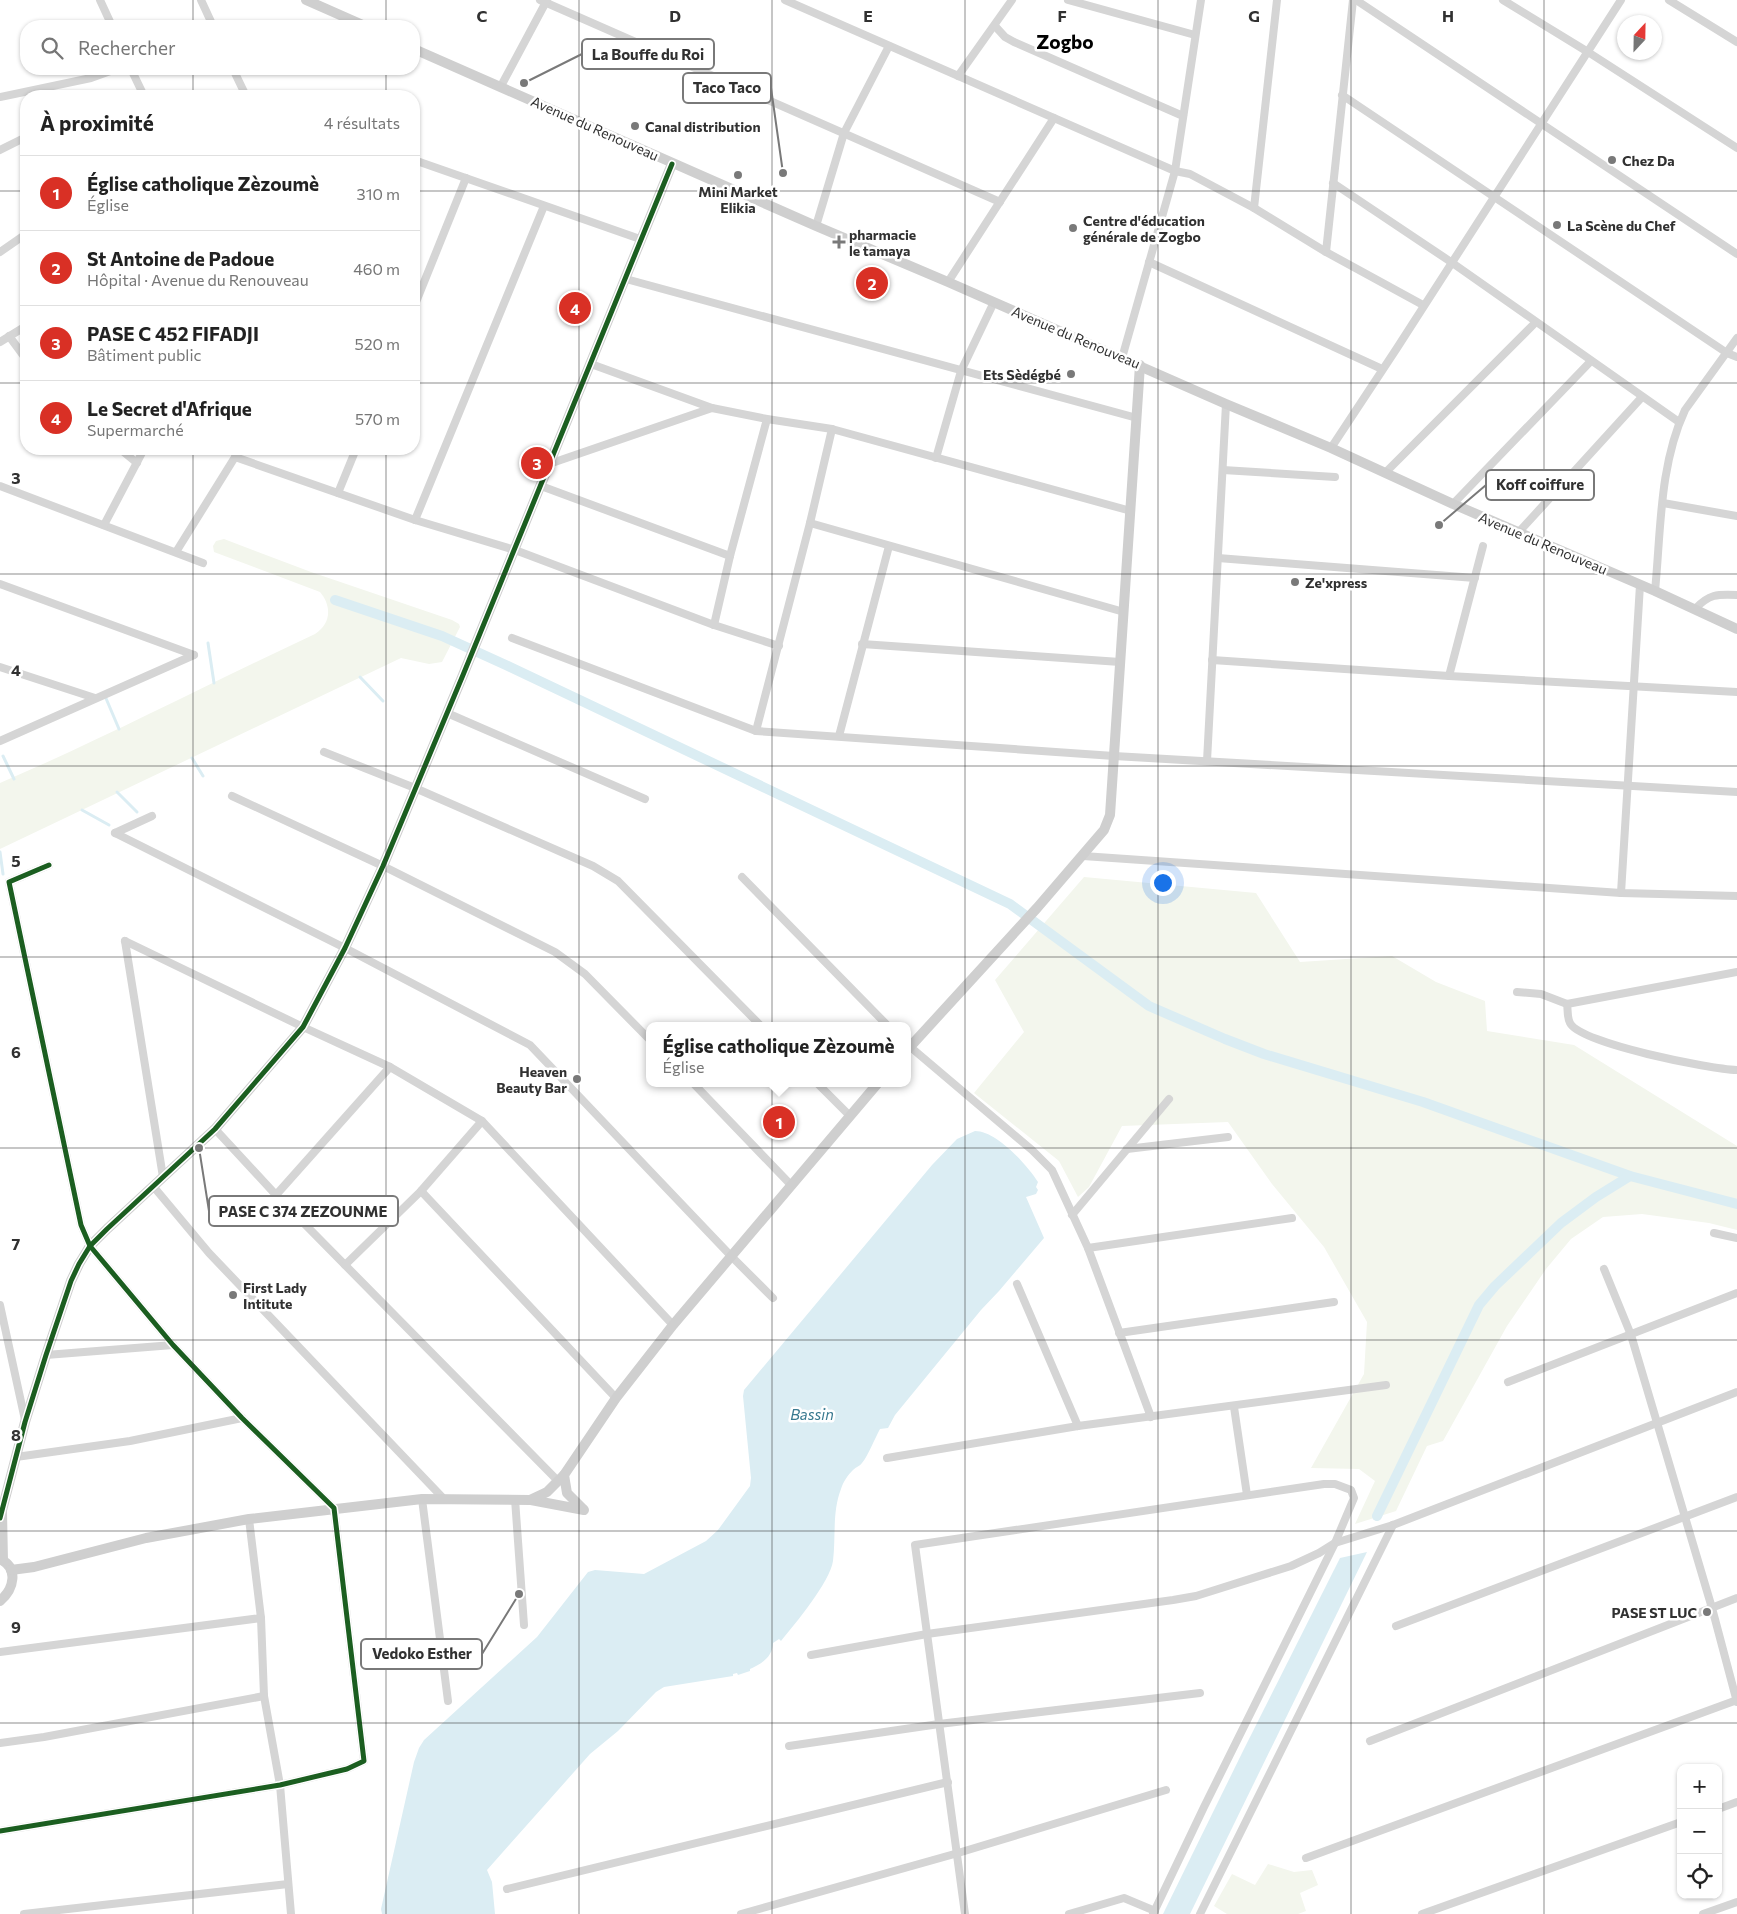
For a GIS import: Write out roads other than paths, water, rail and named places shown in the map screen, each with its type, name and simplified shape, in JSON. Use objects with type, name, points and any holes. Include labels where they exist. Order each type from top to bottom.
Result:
[{"type":"street","points":[[100,0],[109,20]]},
{"type":"street","points":[[201,0],[211,20]]},
{"type":"street","points":[[306,0],[352,20]]},
{"type":"street","points":[[785,0],[1175,171],[1190,174],[1254,208],[1326,252],[1423,306]]},
{"type":"street","points":[[958,76],[1012,0]]},
{"type":"street","points":[[1068,0],[1195,35]]},
{"type":"street","points":[[1122,358],[1175,171],[1201,0]]},
{"type":"street","points":[[1254,208],[1277,0]]},
{"type":"street","points":[[1326,252],[1342,95],[1355,0],[1737,254]]},
{"type":"street","points":[[1503,0],[1737,148]]},
{"type":"street","points":[[1330,448],[1397,348],[1621,0]]},
{"type":"street","points":[[1669,0],[1737,42]]},
{"type":"street","points":[[501,86],[545,1],[1000,202]]},
{"type":"street","points":[[994,26],[1005,37],[1014,42],[1183,116]]},
{"type":"street","points":[[816,226],[844,133],[889,46]]},
{"type":"street","name":"Avenue du Renouveau","points":[[420,52],[453,68],[501,86],[672,164],[1122,358],[1140,364],[1226,404],[1386,472],[1453,504],[1737,629]]},
{"type":"street","points":[[49,90],[99,75]]},
{"type":"street","points":[[134,75],[141,90]]},
{"type":"street","points":[[236,75],[243,90]]},
{"type":"street","points":[[0,97],[20,95]]},
{"type":"street","points":[[1342,95],[1727,353],[1737,357]]},
{"type":"street","points":[[948,282],[1054,118]]},
{"type":"street","points":[[0,150],[20,140]]},
{"type":"street","points":[[420,162],[640,240]]},
{"type":"street","points":[[0,1600],[11,1589],[12,1574],[2,1559],[1,1515],[25,1422],[71,1280],[90,1246],[215,1129],[303,1027],[345,948],[383,866],[515,550],[672,164]]},
{"type":"street","points":[[420,292],[466,178]]},
{"type":"street","points":[[1333,183],[1451,262],[1535,323],[1679,422]]},
{"type":"street","points":[[415,520],[544,206]]},
{"type":"street","points":[[0,252],[20,238]]},
{"type":"street","points":[[1150,262],[1382,368]]},
{"type":"street","points":[[626,279],[1137,418]]},
{"type":"street","points":[[936,458],[960,371],[994,302]]},
{"type":"street","points":[[1386,472],[1535,323]]},
{"type":"street","points":[[0,342],[20,330]]},
{"type":"street","points":[[9,336],[20,351]]},
{"type":"street","points":[[1654,591],[1667,462],[1679,422],[1685,410],[1737,338]]},
{"type":"street","points":[[1453,504],[1591,361]]},
{"type":"street","points":[[591,364],[712,408],[832,429],[1131,510]]},
{"type":"street","points":[[911,1044],[1025,922],[1083,856],[1108,824],[1140,364]]},
{"type":"street","points":[[1518,533],[1642,397]]},
{"type":"street","points":[[1207,761],[1226,404]]},
{"type":"street","points":[[549,464],[712,408]]},
{"type":"street","points":[[714,625],[730,556],[768,419]]},
{"type":"street","points":[[756,731],[810,523],[832,429]]},
{"type":"street","points":[[127,455],[137,463]]},
{"type":"street","points":[[104,525],[141,455]]},
{"type":"street","points":[[338,493],[354,455]]},
{"type":"street","points":[[176,552],[235,457],[415,520],[515,550],[714,625],[779,646]]},
{"type":"street","points":[[1223,470],[1335,477]]},
{"type":"street","points":[[0,486],[203,563]]},
{"type":"street","points":[[541,486],[730,556]]},
{"type":"street","points":[[1663,503],[1737,516]]},
{"type":"street","points":[[810,523],[1124,612]]},
{"type":"street","points":[[839,736],[889,546]]},
{"type":"street","points":[[1449,676],[1484,546]]},
{"type":"street","points":[[1218,558],[1475,578]]},
{"type":"street","points":[[0,584],[194,655],[0,741]]},
{"type":"street","points":[[1621,893],[1640,585]]},
{"type":"street","points":[[1695,609],[1703,600],[1717,594],[1737,595]]},
{"type":"street","points":[[512,638],[756,731],[1114,756],[1737,792]]},
{"type":"street","points":[[862,644],[1120,662]]},
{"type":"street","points":[[1212,660],[1449,676],[1737,692]]},
{"type":"street","points":[[0,667],[95,698]]},
{"type":"street","points":[[447,712],[645,800]]},
{"type":"street","points":[[324,752],[415,788],[593,866],[618,881],[757,1022]]},
{"type":"street","points":[[232,796],[383,866],[555,952],[585,974],[646,1036]]},
{"type":"street","points":[[152,816],[115,833],[345,948],[530,1045],[730,1256],[774,1298]]},
{"type":"street","points":[[1083,856],[1621,893],[1737,896]]},
{"type":"street","points":[[0,1831],[280,1785],[340,1771],[364,1761],[334,1508],[242,1418],[174,1345],[90,1246],[81,1225],[9,882],[49,865]]},
{"type":"street","points":[[742,877],[884,1022]]},
{"type":"street","points":[[163,1177],[125,941],[390,1067],[482,1121],[672,1325]]},
{"type":"street","points":[[1517,992],[1541,994],[1567,1004],[1737,972]]},
{"type":"street","points":[[1567,1004],[1570,1023],[1582,1034],[1612,1045],[1737,1070]]},
{"type":"street","points":[[911,1049],[1032,1150],[1052,1170],[1088,1248],[1151,1417]]},
{"type":"street","points":[[276,1195],[390,1067]]},
{"type":"street","points":[[696,1087],[791,1184]]},
{"type":"street","points":[[822,1087],[849,1115]]},
{"type":"street","points":[[530,1500],[547,1492],[561,1478],[616,1398],[672,1325],[874,1087]]},
{"type":"street","points":[[1072,1215],[1169,1098]]},
{"type":"street","points":[[345,1265],[421,1191],[482,1121]]},
{"type":"street","points":[[12,1574],[146,1538],[249,1519],[334,1508],[443,1498],[530,1500],[584,1510],[567,1493],[561,1478],[345,1265],[276,1195],[215,1129]]},
{"type":"street","points":[[1127,1149],[1228,1136]]},
{"type":"street","points":[[153,1186],[209,1253],[443,1498]]},
{"type":"street","points":[[421,1191],[616,1398]]},
{"type":"street","points":[[1088,1248],[1292,1218]]},
{"type":"street","points":[[1714,1233],[1737,1238]]},
{"type":"street","points":[[1306,1858],[1737,1700],[1712,1608],[1630,1335],[1604,1268]]},
{"type":"street","points":[[1017,1284],[1078,1426]]},
{"type":"street","points":[[1508,1382],[1737,1293]]},
{"type":"street","points":[[1119,1333],[1334,1302]]},
{"type":"street","points":[[0,1305],[25,1422]]},
{"type":"street","points":[[46,1355],[174,1345]]},
{"type":"street","points":[[887,1458],[1078,1426],[1386,1385]]},
{"type":"street","points":[[811,1654],[927,1634],[1196,1596],[1291,1566],[1335,1543],[1393,1525],[1737,1392]]},
{"type":"street","points":[[1234,1406],[1247,1495]]},
{"type":"street","points":[[16,1457],[130,1441],[242,1418]]},
{"type":"street","points":[[965,1914],[915,1545],[1324,1484],[1345,1487],[1351,1490],[1354,1498],[1335,1543],[1154,1912],[1124,1898],[1069,1914]]},
{"type":"street","points":[[1396,1626],[1737,1496]]},
{"type":"street","points":[[422,1499],[448,1701]]},
{"type":"street","points":[[515,1500],[524,1625]]},
{"type":"street","points":[[249,1519],[261,1618],[264,1696],[280,1785],[291,1914]]},
{"type":"street","points":[[1200,1914],[1393,1525]]},
{"type":"street","points":[[1370,1741],[1737,1598]]},
{"type":"street","points":[[0,1652],[261,1618]]},
{"type":"street","points":[[789,1746],[939,1724],[1200,1693]]},
{"type":"street","points":[[0,1742],[44,1737],[264,1696]]},
{"type":"street","points":[[507,1889],[948,1782]]},
{"type":"street","points":[[740,1914],[958,1853],[1166,1790]]},
{"type":"street","points":[[1722,1808],[1737,1802]]},
{"type":"street","points":[[1427,1913],[1677,1823]]},
{"type":"street","points":[[24,1914],[288,1884]]},
{"type":"street","points":[[1703,1914],[1737,1902]]},
{"type":"water","name":"Bassin","points":[[975,1131],[984,1132],[1011,1150],[1038,1182],[1036,1194],[1026,1197],[1044,1238],[981,1310],[895,1415],[888,1428],[880,1429],[864,1460],[846,1479],[836,1507],[833,1561],[826,1580],[803,1614],[781,1641],[779,1639],[773,1643],[769,1656],[759,1665],[750,1669],[750,1671],[738,1675],[737,1673],[733,1674],[733,1676],[664,1687],[656,1692],[618,1731],[590,1754],[487,1870],[492,1882],[495,1914],[382,1914],[381,1909],[414,1762],[424,1740],[537,1637],[588,1572],[595,1570],[644,1574],[706,1541],[718,1530],[750,1486],[744,1390],[932,1165],[957,1139]]},
{"type":"water","points":[[1367,1552],[1190,1914],[1163,1914],[1340,1558]]},
{"type":"waterway","points":[[335,600],[442,636],[1010,904],[1149,1006],[1225,1039],[1264,1054],[1423,1102],[1630,1176],[1737,1204]]},
{"type":"waterway","points":[[208,643],[214,683]]},
{"type":"waterway","points":[[360,677],[383,701]]},
{"type":"waterway","points":[[105,696],[119,729]]},
{"type":"waterway","points":[[3,756],[14,779]]},
{"type":"waterway","points":[[192,758],[203,776]]},
{"type":"waterway","points":[[117,792],[137,812]]},
{"type":"waterway","points":[[82,810],[109,825]]},
{"type":"waterway","points":[[0,852],[3,874]]},
{"type":"waterway","points":[[1377,1516],[1479,1305],[1495,1286],[1561,1223],[1596,1197],[1630,1176]]},
{"type":"place","name":"La Bouffe du Roi","points":[[524,83]]},
{"type":"place","name":"Canal distribution","points":[[635,126]]},
{"type":"place","name":"Chez Da","points":[[1612,160]]},
{"type":"place","name":"Taco Taco","points":[[783,173]]},
{"type":"place","name":"Mini Market Elikia","points":[[738,175]]},
{"type":"place","name":"La Scène du Chef","points":[[1557,225]]},
{"type":"place","name":"Centre d'éducation générale de Zogbo","points":[[1073,228]]},
{"type":"place","name":"pharmacie le tamaya","points":[[839,242]]},
{"type":"place","name":"St Antoine de Padoue","points":[[872,283]]},
{"type":"place","name":"Le Secret d'Afrique","points":[[575,308]]},
{"type":"place","name":"Ets Sèdégbé","points":[[1071,374]]},
{"type":"place","name":"PASE C 452 FIFADJI","points":[[537,463]]},
{"type":"place","name":"Koff coiffure","points":[[1439,525]]},
{"type":"place","name":"Ze'xpress","points":[[1295,582]]},
{"type":"place","name":"Heaven Beauty Bar","points":[[577,1079]]},
{"type":"place","name":"Église catholique Zèzoumè","points":[[779,1122]]},
{"type":"place","name":"PASE C 374 ZEZOUNME","points":[[199,1148]]},
{"type":"place","name":"First Lady Intitute","points":[[233,1295]]},
{"type":"place","name":"Vedoko Esther","points":[[519,1594]]},
{"type":"place","name":"PASE ST LUC","points":[[1707,1612]]},
{"type":"district","name":"Zogbo","points":[[1065,41]]}]
